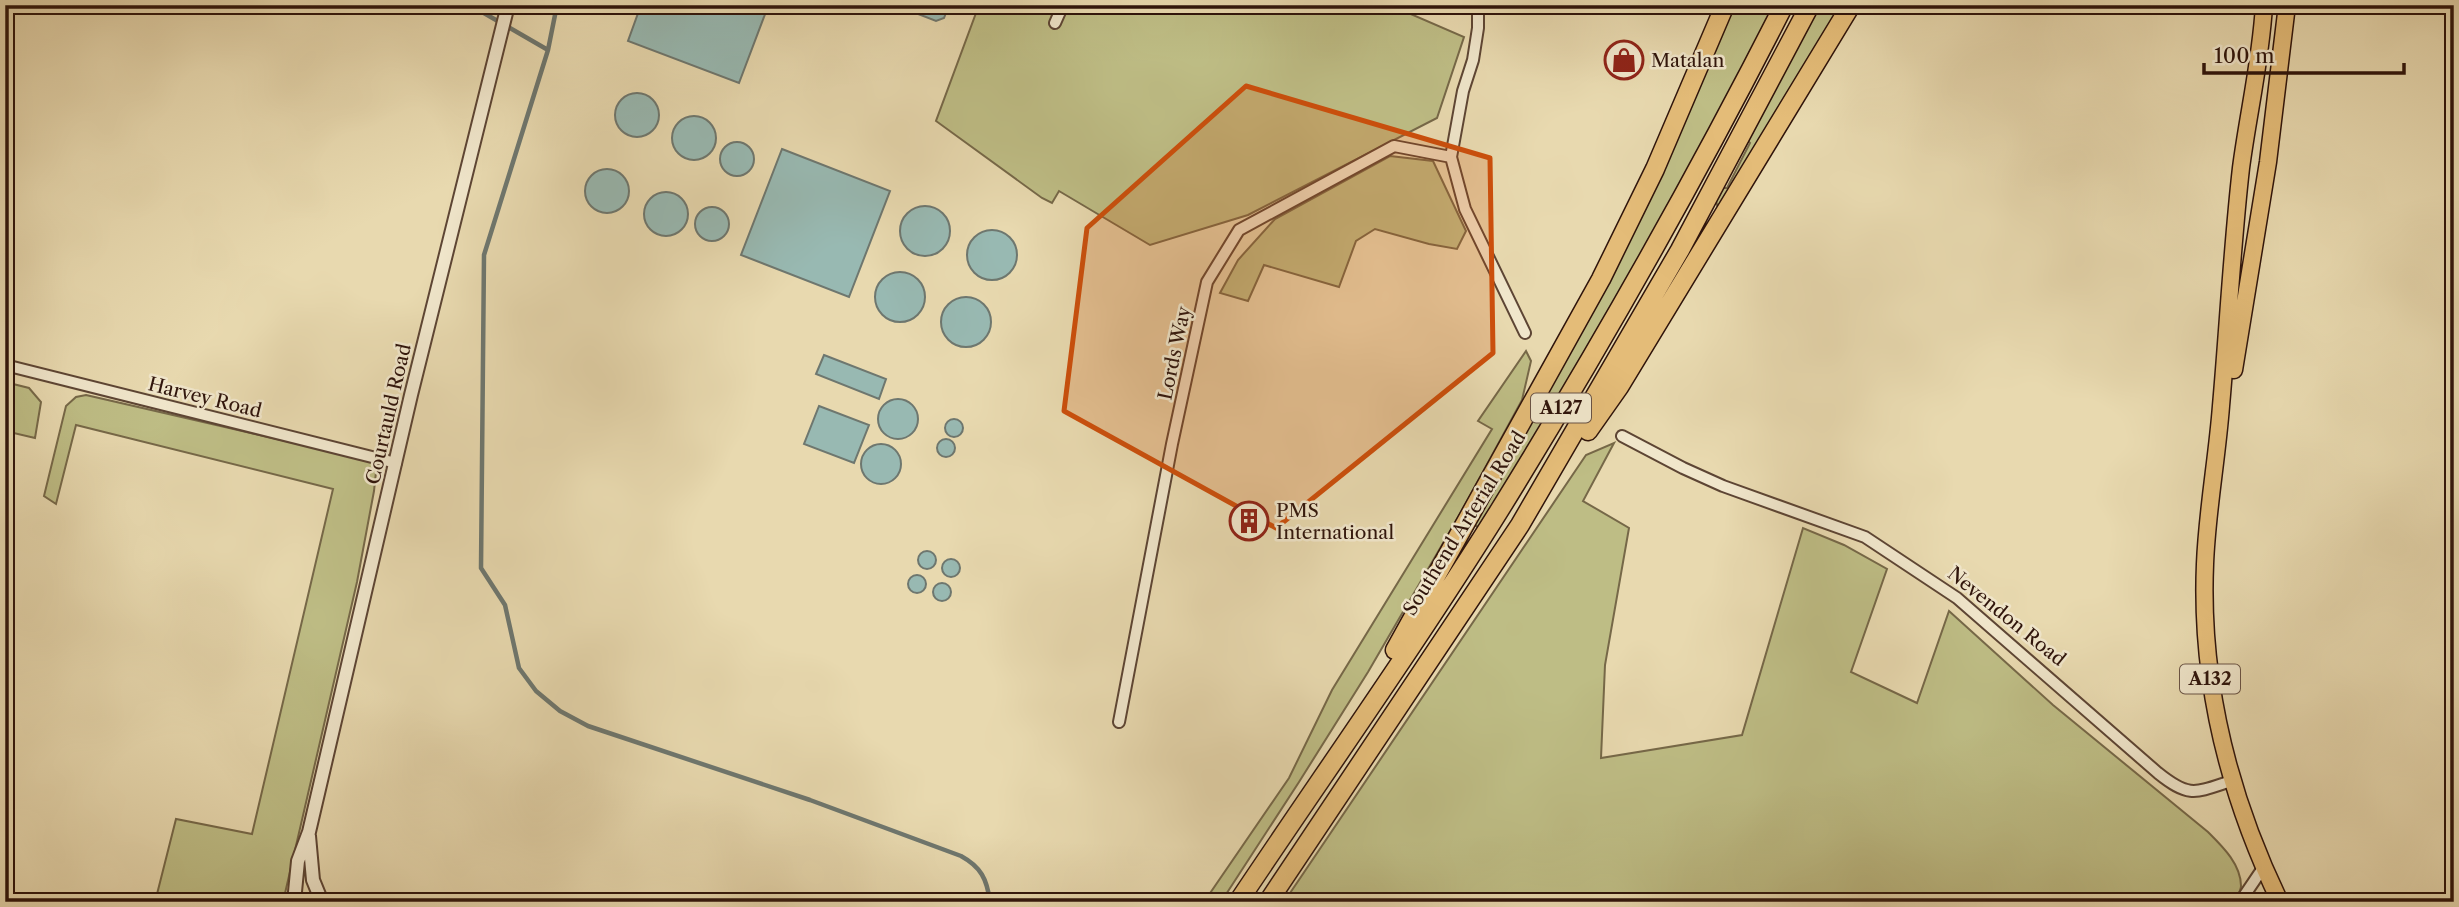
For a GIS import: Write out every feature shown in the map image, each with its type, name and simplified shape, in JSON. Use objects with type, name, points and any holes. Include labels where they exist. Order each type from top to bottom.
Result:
[{"type":"highway","name":"A127","points":[[1310,795],[1437,577],[1601,279],[1655,169],[1725,5]]},
{"type":"highway","name":"Southend Arterial Road","points":[[1238,902],[1498,513],[1583,373],[1697,171],[1784,5]]},
{"type":"highway","name":"A127","points":[[1520,525],[1680,250],[1810,5]]},
{"type":"highway","name":"A127","points":[[1268,902],[1520,525],[1619,387],[1851,5]]},
{"type":"main road","name":"A132","points":[[2264,5],[2240,178],[2218,445],[2207,526],[2205,619],[2210,679],[2231,781],[2263,868],[2280,902]]},
{"type":"main road","name":"A132","points":[[2218,445],[2235,363],[2266,176],[2287,5]]},
{"type":"street","name":"Courtauld Road","points":[[294,902],[298,861],[309,832],[508,5]]},
{"type":"street","points":[[1055,23],[1063,5]]},
{"type":"street","points":[[1478,5],[1473,60],[1451,157],[1465,209],[1525,333]]},
{"type":"street","name":"Lords Way","points":[[1119,722],[1172,444],[1208,282],[1239,230],[1394,146],[1451,157]]},
{"type":"street","name":"Harvey Road","points":[[5,365],[396,463]]},
{"type":"street","name":"Nevendon Road","points":[[1622,436],[1723,486],[1865,537],[1957,598],[2158,773],[2182,790],[2193,792],[2231,781]]},
{"type":"street","name":"Courtauld Road","points":[[309,832],[313,880],[323,902]]},
{"type":"street","points":[[2240,902],[2263,868]]},
{"type":"highlighted area","points":[[1246,86],[1490,158],[1493,353],[1276,528],[1064,411],[1087,228]]},
{"type":"shaded area","points":[[979,5],[1390,5],[1464,37],[1437,118],[1248,215],[1150,245],[1059,191],[1052,203],[1042,198],[936,121]]},
{"type":"shaded area","points":[[1733,5],[1775,5],[1714,123],[1599,331],[1480,528],[1474,525]]},
{"type":"shaded area","points":[[1818,5],[1844,5],[1718,208],[1716,201],[1723,188],[1727,188],[1750,143],[1748,141]]},
{"type":"shaded area","points":[[1390,156],[1433,161],[1466,231],[1457,249],[1375,229],[1356,241],[1339,287],[1264,265],[1248,301],[1220,293],[1238,260],[1275,219]]},
{"type":"shaded area","points":[[1526,351],[1531,361],[1522,400],[1460,514],[1368,672],[1221,902],[1204,902],[1289,778],[1332,690],[1492,429],[1478,421]]},
{"type":"shaded area","points":[[5,382],[29,388],[41,402],[35,438],[5,431]]},
{"type":"shaded area","points":[[86,395],[377,462],[357,582],[283,902],[155,902],[176,819],[252,834],[333,489],[76,425],[56,504],[44,496],[66,406],[76,397]]},
{"type":"shaded area","points":[[1614,443],[1583,501],[1629,528],[1605,665],[1601,758],[1742,735],[1803,528],[1844,545],[1887,569],[1851,672],[1917,703],[1949,611],[2053,705],[2213,837],[2238,870],[2241,886],[2235,902],[1284,902],[1586,455]]},
{"type":"water","points":[[641,5],[756,5],[767,9],[739,83],[628,41]]},
{"type":"water","points":[[895,5],[949,5],[944,18],[936,21]]},
{"type":"water","points":[[637,93],[652,100],[659,115],[652,130],[637,137],[622,130],[615,115],[622,100]]},
{"type":"water","points":[[694,116],[709,123],[716,138],[709,153],[694,160],[679,153],[672,138],[679,123]]},
{"type":"water","points":[[737,142],[749,147],[754,159],[749,171],[737,176],[725,171],[720,159],[725,147]]},
{"type":"water","points":[[782,149],[890,191],[849,297],[741,255]]},
{"type":"water","points":[[607,169],[622,176],[629,191],[622,206],[607,213],[592,206],[585,191],[592,176]]},
{"type":"water","points":[[666,192],[681,199],[688,214],[681,229],[666,236],[651,229],[644,214],[651,199]]},
{"type":"water","points":[[925,206],[943,213],[950,231],[943,249],[925,256],[907,249],[900,231],[907,213]]},
{"type":"water","points":[[712,207],[724,212],[729,224],[724,236],[712,241],[700,236],[695,224],[700,212]]},
{"type":"water","points":[[992,230],[1010,237],[1017,255],[1010,273],[992,280],[974,273],[967,255],[974,237]]},
{"type":"water","points":[[900,272],[918,279],[925,297],[918,315],[900,322],[882,315],[875,297],[882,279]]},
{"type":"water","points":[[966,297],[984,304],[991,322],[984,340],[966,347],[948,340],[941,322],[948,304]]},
{"type":"water","points":[[824,355],[886,379],[879,399],[816,374]]},
{"type":"water","points":[[898,399],[912,405],[918,419],[912,433],[898,439],[884,433],[878,419],[884,405]]},
{"type":"water","points":[[819,406],[869,425],[854,463],[804,444]]},
{"type":"water","points":[[954,419],[961,421],[961,435],[954,437],[947,435],[945,428],[947,421]]},
{"type":"water","points":[[942,439],[950,439],[955,448],[953,455],[942,457],[937,452],[937,444]]},
{"type":"water","points":[[881,444],[895,450],[901,464],[895,478],[881,484],[867,478],[861,464],[867,450]]},
{"type":"water","points":[[927,551],[933,554],[936,560],[933,566],[927,569],[921,566],[918,560],[921,554]]},
{"type":"water","points":[[951,559],[957,562],[960,568],[957,574],[951,577],[945,574],[942,568],[945,562]]},
{"type":"water","points":[[917,575],[923,578],[926,584],[923,590],[917,593],[911,590],[908,584],[911,578]]},
{"type":"water","points":[[942,583],[948,586],[951,592],[948,598],[942,601],[936,598],[933,592],[936,586]]},
{"type":"waterway","points":[[470,5],[548,50],[557,5]]},
{"type":"waterway","points":[[548,50],[484,255],[481,568],[505,605],[519,668],[536,691],[560,711],[588,726],[810,800],[961,856],[982,874],[990,902]]},
{"type":"place","name":"Matalan","points":[[1624,60]]},
{"type":"place","name":"PMS International","points":[[1249,521]]}]
